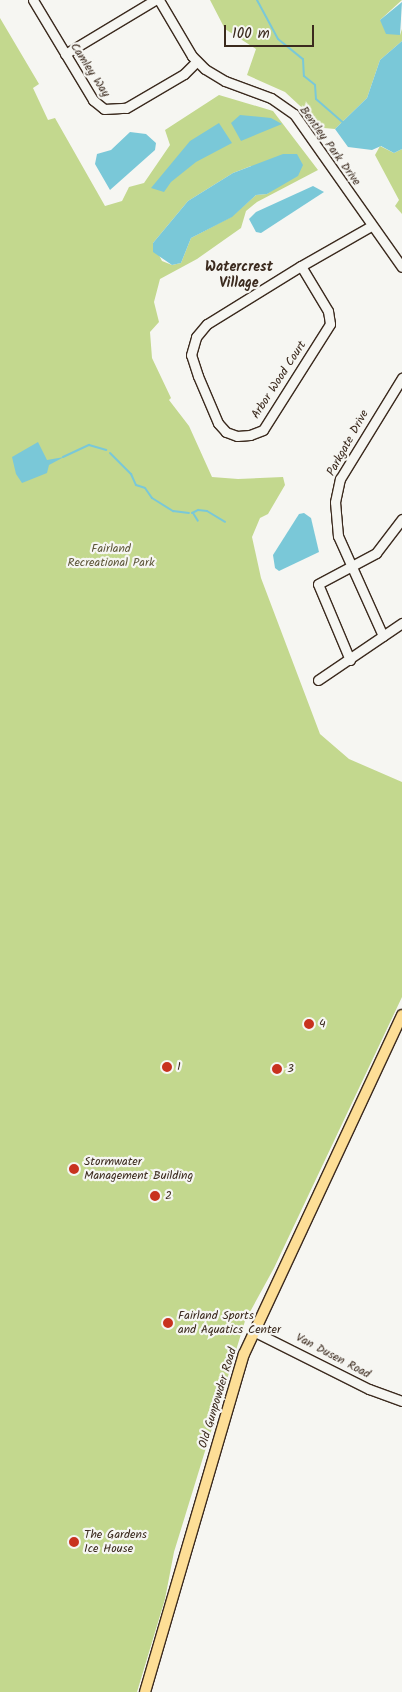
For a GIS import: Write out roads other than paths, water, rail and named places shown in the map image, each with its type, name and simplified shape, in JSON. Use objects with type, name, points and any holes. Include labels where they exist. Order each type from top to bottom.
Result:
[{"type":"main road","name":"Old Gunpowder Road","points":[[145,1692],[221,1429],[253,1332],[402,1015]]},
{"type":"street","name":"Camley Way","points":[[33,0],[98,106],[112,110],[126,108],[184,74],[197,62]]},
{"type":"street","points":[[65,54],[155,0]]},
{"type":"street","name":"Bentley Park Drive","points":[[159,0],[197,62],[225,81],[271,98],[294,114],[371,226],[402,267]]},
{"type":"street","name":"Arbor Wood Court","points":[[301,266],[322,300],[330,324],[263,430],[250,436],[237,436],[226,432],[218,423],[191,355],[196,337],[207,324],[301,266],[371,226]]},
{"type":"street","name":"Parkgate Drive","points":[[383,636],[352,568],[335,522],[340,479],[402,378]]},
{"type":"street","points":[[350,660],[318,584],[352,568],[376,553],[402,520]]},
{"type":"street","points":[[318,680],[402,623]]},
{"type":"street","name":"Van Dusen Road","points":[[253,1332],[369,1389],[402,1401]]},
{"type":"water","points":[[402,2],[400,35],[386,34],[380,20]]},
{"type":"water","points":[[402,41],[402,149],[394,153],[381,146],[372,150],[348,147],[335,129],[367,98],[380,60]]},
{"type":"water","points":[[240,115],[271,118],[282,124],[241,141],[231,123]]},
{"type":"water","points":[[219,123],[232,143],[196,162],[171,182],[164,192],[151,188],[190,141]]},
{"type":"water","points":[[130,132],[146,134],[156,143],[155,150],[110,190],[95,164],[97,154],[111,150]]},
{"type":"water","points":[[283,154],[297,154],[303,165],[298,176],[267,194],[256,195],[232,217],[191,238],[181,263],[172,265],[153,252],[153,243],[188,201],[233,173]]},
{"type":"water","points":[[313,186],[324,192],[261,233],[256,232],[249,219],[256,212]]},
{"type":"water","points":[[38,442],[47,460],[64,457],[49,465],[47,473],[22,483],[16,474],[12,457]]},
{"type":"water","points":[[304,513],[311,518],[319,552],[279,571],[275,568],[273,555],[299,514]]},
{"type":"waterway","points":[[257,0],[278,39],[303,59],[304,76],[315,85],[316,99],[342,122]]},
{"type":"waterway","points":[[63,457],[89,445],[106,450]]},
{"type":"waterway","points":[[110,453],[131,474],[136,485],[145,488],[152,498],[173,511],[189,513]]},
{"type":"waterway","points":[[192,513],[198,510],[207,511],[225,522]]},
{"type":"waterway","points":[[193,513],[198,521]]},
{"type":"place","name":"4","points":[[309,1024]]},
{"type":"place","name":"1","points":[[167,1067]]},
{"type":"place","name":"3","points":[[277,1069]]},
{"type":"place","name":"Stormwater Management Building","points":[[74,1169]]},
{"type":"place","name":"2","points":[[155,1196]]},
{"type":"place","name":"Fairland Sports and Aquatics Center","points":[[168,1323]]},
{"type":"place","name":"The Gardens Ice House","points":[[74,1542]]},
{"type":"district","name":"Watercrest Village","points":[[239,276]]},
{"type":"park label","name":"Fairland Recreational Park","points":[[111,556]]}]
